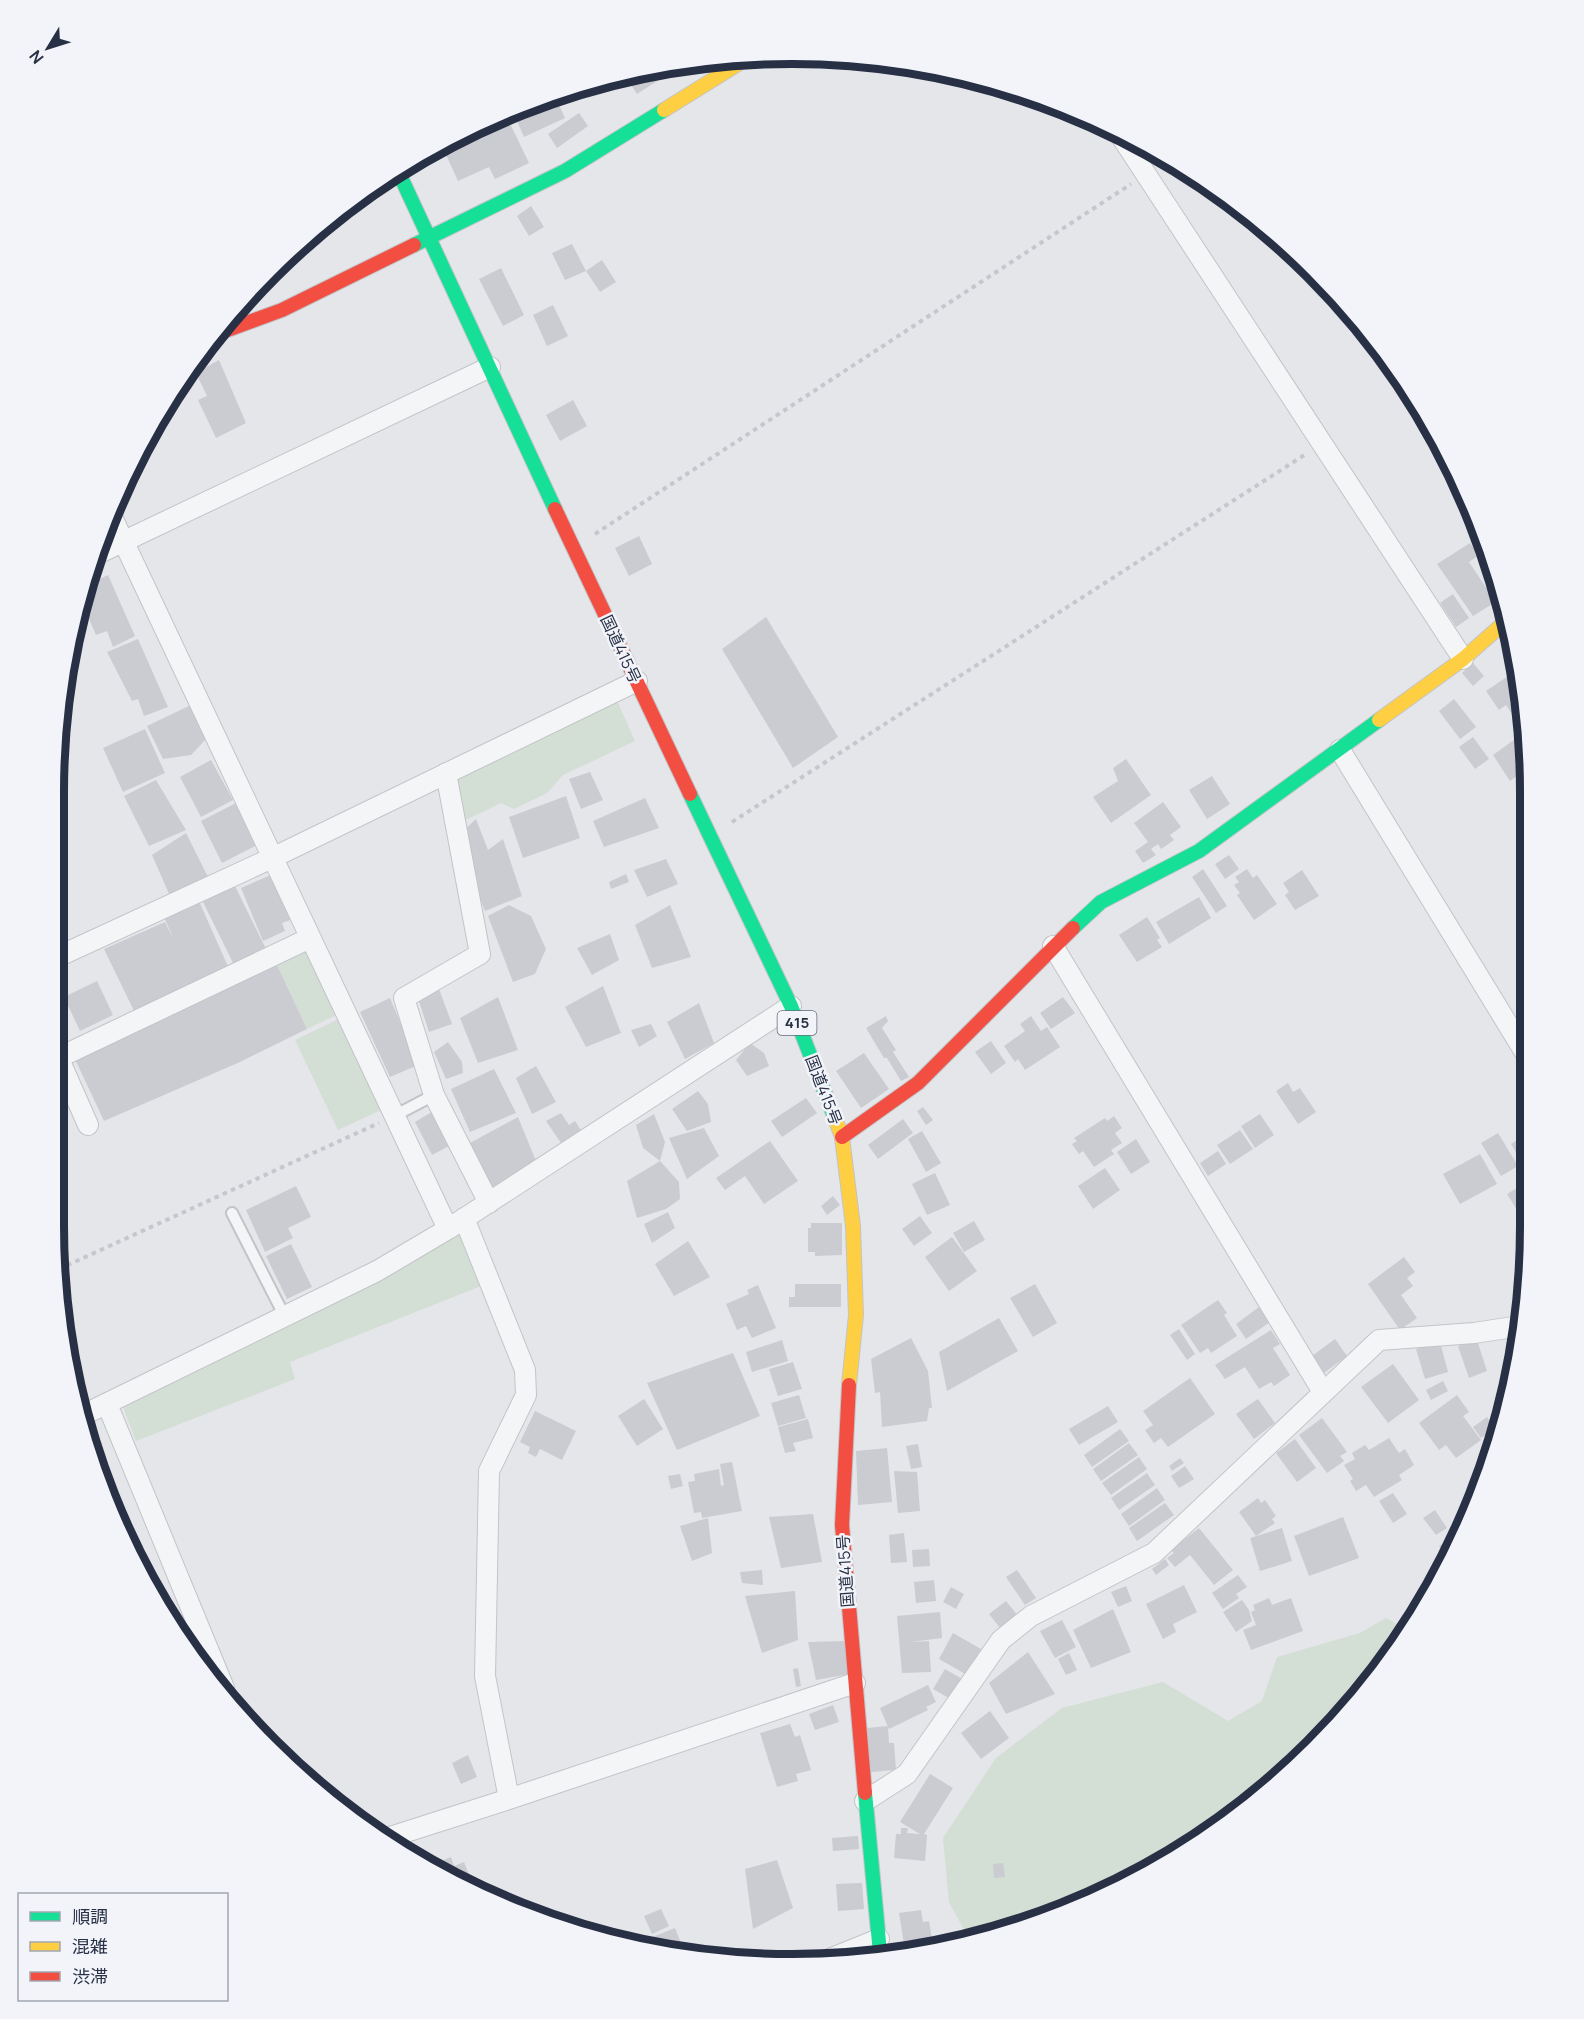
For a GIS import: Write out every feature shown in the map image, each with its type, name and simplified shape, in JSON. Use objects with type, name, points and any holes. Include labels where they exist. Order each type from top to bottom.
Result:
[{"type":"main road","points":[[232,329],[282,310],[565,171],[733,67]]},
{"type":"main road","name":"国道415号","points":[[401,179],[790,1006],[842,1137],[853,1226],[856,1315],[848,1398],[842,1525],[879,1946]]},
{"type":"main road","points":[[842,1137],[918,1083],[1053,946],[1101,902],[1199,851],[1463,659],[1500,626]]},
{"type":"street","points":[[1129,148],[1463,659]]},
{"type":"street","points":[[107,549],[490,367]]},
{"type":"street","points":[[116,525],[394,1116],[456,1224],[525,1370],[526,1395],[489,1471],[485,1676],[509,1799]]},
{"type":"street","points":[[64,954],[272,858],[637,681]]},
{"type":"street","points":[[1340,750],[1520,1044]]},
{"type":"street","points":[[446,773],[480,954],[404,998],[434,1095],[489,1203]]},
{"type":"street","points":[[64,1050],[310,938]]},
{"type":"street","points":[[1053,946],[1323,1392]]},
{"type":"street","points":[[88,1413],[377,1271],[489,1203],[790,1006]]},
{"type":"street","points":[[64,1072],[88,1125]]},
{"type":"street","points":[[865,1801],[907,1774],[1001,1640],[1031,1616],[1154,1553],[1379,1340],[1474,1333],[1512,1327]]},
{"type":"street","points":[[107,1404],[218,1674]]},
{"type":"street","points":[[394,1836],[855,1683]]},
{"type":"street","points":[[861,1951],[879,1946]]},
{"type":"lane","points":[[394,1116],[434,1095]]},
{"type":"lane","points":[[232,1213],[285,1317]]},
{"type":"path","points":[[573,548],[1146,174]]},
{"type":"path","points":[[710,837],[1322,444]]},
{"type":"path","points":[[66,1266],[394,1116]]},
{"type":"shaded area","points":[[615,696],[635,741],[563,775],[547,793],[514,809],[501,803],[468,819],[458,816],[450,776]]},
{"type":"shaded area","points":[[308,946],[340,1013],[307,1029],[276,963]]},
{"type":"shaded area","points":[[341,1018],[383,1109],[338,1130],[295,1040]]},
{"type":"shaded area","points":[[460,1229],[486,1284],[290,1362],[295,1379],[136,1441],[122,1404],[366,1288]]},
{"type":"shaded area","points":[[1386,1618],[1400,1626],[1339,1707],[1272,1774],[1235,1804],[1156,1857],[1114,1879],[1026,1916],[966,1933],[949,1902],[943,1838],[996,1758],[1062,1708],[1163,1682],[1228,1721],[1262,1701],[1277,1657],[1360,1633]]},
{"type":"building","points":[[662,78],[637,94],[630,83]]},
{"type":"building","points":[[558,103],[565,118],[524,137],[516,119]]},
{"type":"building","points":[[579,113],[588,126],[557,148],[548,134]]},
{"type":"building","points":[[509,122],[529,163],[495,179],[489,167],[458,181],[445,153]]},
{"type":"building","points":[[531,206],[544,227],[529,236],[517,216]]},
{"type":"building","points":[[572,244],[586,271],[565,280],[552,253]]},
{"type":"building","points":[[602,260],[616,282],[600,292],[586,271]]},
{"type":"building","points":[[501,268],[524,315],[503,326],[479,279]]},
{"type":"building","points":[[553,305],[568,336],[547,346],[533,315]]},
{"type":"building","points":[[219,360],[246,423],[216,438],[198,400],[207,396],[197,374]]},
{"type":"building","points":[[573,400],[587,426],[560,441],[546,415]]},
{"type":"building","points":[[639,536],[652,564],[629,576],[615,548]]},
{"type":"building","points":[[1470,543],[1479,555],[1469,562],[1489,592],[1491,591],[1495,602],[1473,616],[1437,564]]},
{"type":"building","points":[[108,575],[135,636],[113,647],[107,631],[96,635],[87,614],[96,581]]},
{"type":"building","points":[[1453,594],[1469,618],[1456,627],[1440,603]]},
{"type":"building","points":[[766,617],[838,737],[793,768],[722,649]]},
{"type":"building","points":[[138,639],[168,707],[144,716],[138,699],[132,701],[107,652]]},
{"type":"building","points":[[1473,663],[1484,676],[1473,686],[1462,673]]},
{"type":"building","points":[[1510,675],[1515,719],[1506,705],[1499,710],[1486,691]]},
{"type":"building","points":[[1454,699],[1476,727],[1460,739],[1439,711]]},
{"type":"building","points":[[191,705],[207,738],[191,755],[163,759],[147,726]]},
{"type":"building","points":[[145,729],[165,773],[123,792],[103,748]]},
{"type":"building","points":[[1473,737],[1489,759],[1475,769],[1459,747]]},
{"type":"building","points":[[1517,737],[1519,774],[1510,781],[1493,755]]},
{"type":"building","points":[[1126,759],[1151,795],[1111,823],[1093,797],[1118,781],[1113,768]]},
{"type":"building","points":[[211,760],[233,800],[201,817],[180,777]]},
{"type":"building","points":[[590,772],[603,800],[581,809],[569,779]]},
{"type":"building","points":[[1212,776],[1230,804],[1207,819],[1189,790]]},
{"type":"building","points":[[156,780],[186,830],[149,846],[124,796]]},
{"type":"building","points":[[566,796],[580,838],[523,858],[509,817]]},
{"type":"building","points":[[645,798],[659,828],[604,847],[593,821]]},
{"type":"building","points":[[1163,802],[1181,827],[1170,835],[1174,840],[1161,849],[1158,844],[1151,849],[1156,855],[1143,863],[1135,851],[1148,842],[1134,823]]},
{"type":"building","points":[[236,803],[257,845],[222,863],[201,821]]},
{"type":"building","points":[[476,819],[488,850],[503,839],[522,896],[485,911],[465,860],[473,858],[460,834]]},
{"type":"building","points":[[186,833],[210,881],[170,896],[152,855]]},
{"type":"building","points":[[1229,855],[1239,869],[1225,879],[1215,864]]},
{"type":"building","points":[[666,859],[678,884],[647,897],[634,870]]},
{"type":"building","points":[[1203,869],[1227,906],[1216,913],[1192,877]]},
{"type":"building","points":[[1247,869],[1253,878],[1257,875],[1277,904],[1254,920],[1237,895],[1240,893],[1234,885],[1239,882],[1235,877]]},
{"type":"building","points":[[1302,870],[1319,896],[1295,910],[1285,895],[1289,892],[1283,883]]},
{"type":"building","points":[[273,874],[293,919],[282,923],[285,931],[263,941],[241,888]]},
{"type":"building","points":[[626,874],[629,882],[611,889],[609,882]]},
{"type":"building","points":[[234,884],[267,951],[235,967],[202,900]]},
{"type":"building","points":[[1199,897],[1211,918],[1169,944],[1156,922]]},
{"type":"building","points":[[199,901],[230,971],[135,1013],[104,949],[165,922],[174,940],[164,917]]},
{"type":"building","points":[[509,905],[531,916],[546,949],[535,974],[513,982],[488,916]]},
{"type":"building","points":[[670,905],[691,957],[652,968],[635,925]]},
{"type":"building","points":[[1147,917],[1160,938],[1157,940],[1162,947],[1137,962],[1119,935]]},
{"type":"building","points":[[610,934],[619,960],[592,975],[577,948]]},
{"type":"building","points":[[276,963],[307,1029],[240,1062],[104,1121],[74,1057]]},
{"type":"building","points":[[97,981],[113,1015],[80,1031],[64,997]]},
{"type":"building","points":[[603,986],[621,1033],[586,1047],[565,1007]]},
{"type":"building","points":[[439,989],[452,1024],[429,1032],[417,995]]},
{"type":"building","points":[[498,997],[518,1050],[478,1063],[460,1018]]},
{"type":"building","points":[[1063,997],[1075,1013],[1051,1029],[1040,1013]]},
{"type":"building","points":[[390,998],[418,1065],[390,1077],[360,1012]]},
{"type":"building","points":[[699,1003],[714,1043],[685,1059],[667,1022]]},
{"type":"building","points":[[886,1016],[888,1021],[882,1028],[896,1050],[893,1052],[909,1077],[901,1081],[866,1028]]},
{"type":"building","points":[[1031,1016],[1041,1031],[1047,1027],[1060,1047],[1025,1070],[1018,1059],[1015,1062],[1004,1046],[1025,1031],[1020,1024]]},
{"type":"building","points":[[651,1024],[657,1036],[639,1047],[631,1030]]},
{"type":"building","points":[[991,1041],[1006,1063],[991,1074],[975,1052]]},
{"type":"building","points":[[448,1042],[462,1062],[463,1073],[446,1079],[434,1052]]},
{"type":"building","points":[[750,1043],[764,1053],[769,1066],[747,1076],[736,1060]]},
{"type":"building","points":[[864,1053],[889,1089],[861,1108],[836,1071]]},
{"type":"building","points":[[536,1066],[556,1102],[532,1114],[516,1078]]},
{"type":"building","points":[[494,1069],[516,1113],[470,1132],[451,1089]]},
{"type":"building","points":[[1288,1083],[1293,1092],[1300,1088],[1316,1112],[1298,1124],[1276,1091]]},
{"type":"building","points":[[698,1091],[708,1104],[711,1122],[687,1131],[672,1109]]},
{"type":"building","points":[[806,1098],[817,1113],[782,1137],[771,1121]]},
{"type":"building","points":[[923,1107],[933,1120],[926,1125],[917,1111]]},
{"type":"building","points":[[435,1110],[455,1143],[432,1155],[415,1122]]},
{"type":"building","points":[[561,1113],[569,1125],[575,1121],[584,1135],[563,1146],[546,1121]]},
{"type":"building","points":[[654,1114],[665,1142],[660,1161],[643,1148],[636,1125]]},
{"type":"building","points":[[1260,1114],[1274,1135],[1255,1148],[1241,1126]]},
{"type":"building","points":[[1114,1116],[1122,1128],[1115,1133],[1122,1143],[1111,1150],[1114,1154],[1094,1167],[1083,1151],[1079,1154],[1072,1144],[1077,1141],[1074,1138],[1105,1118],[1107,1121]]},
{"type":"building","points":[[518,1117],[538,1166],[496,1194],[470,1143]]},
{"type":"building","points":[[903,1119],[913,1133],[878,1159],[868,1145]]},
{"type":"building","points":[[704,1128],[719,1156],[687,1179],[669,1138]]},
{"type":"building","points":[[1240,1130],[1253,1149],[1230,1164],[1217,1145]]},
{"type":"building","points":[[922,1131],[941,1163],[926,1172],[908,1139]]},
{"type":"building","points":[[1498,1133],[1518,1166],[1501,1176],[1481,1143]]},
{"type":"building","points":[[1520,1138],[1520,1159],[1511,1144]]},
{"type":"building","points":[[1136,1139],[1150,1162],[1131,1174],[1117,1152]]},
{"type":"building","points":[[770,1141],[798,1181],[764,1204],[745,1176],[725,1190],[716,1178]]},
{"type":"building","points":[[1218,1151],[1226,1164],[1208,1176],[1200,1163]]},
{"type":"building","points":[[1480,1154],[1497,1184],[1460,1204],[1443,1174]]},
{"type":"building","points":[[660,1161],[679,1182],[680,1199],[666,1209],[637,1218],[627,1181]]},
{"type":"building","points":[[1105,1168],[1120,1190],[1093,1209],[1078,1186]]},
{"type":"building","points":[[935,1173],[950,1205],[927,1215],[912,1184]]},
{"type":"building","points":[[296,1186],[311,1217],[288,1228],[293,1238],[265,1252],[246,1210]]},
{"type":"building","points":[[1520,1186],[1520,1215],[1507,1194]]},
{"type":"building","points":[[833,1196],[840,1205],[827,1215],[821,1206]]},
{"type":"building","points":[[668,1212],[675,1228],[652,1243],[644,1224]]},
{"type":"building","points":[[920,1216],[932,1233],[914,1246],[902,1229]]},
{"type":"building","points":[[974,1221],[985,1240],[964,1252],[953,1233]]},
{"type":"building","points":[[811,1223],[842,1223],[842,1255],[815,1256],[815,1252],[808,1252],[808,1228],[811,1228]]},
{"type":"building","points":[[952,1237],[977,1271],[949,1291],[925,1257]]},
{"type":"building","points":[[688,1241],[710,1277],[674,1296],[655,1264]]},
{"type":"building","points":[[291,1244],[312,1287],[287,1299],[266,1256]]},
{"type":"building","points":[[1404,1257],[1415,1272],[1407,1278],[1413,1286],[1401,1295],[1417,1318],[1400,1330],[1368,1284]]},
{"type":"building","points":[[795,1284],[841,1284],[841,1307],[789,1307],[789,1297],[795,1297]]},
{"type":"building","points":[[1035,1284],[1057,1323],[1033,1337],[1010,1298]]},
{"type":"building","points":[[758,1285],[776,1328],[752,1338],[746,1326],[737,1330],[726,1304],[749,1294],[747,1290]]},
{"type":"building","points":[[1218,1300],[1227,1313],[1224,1315],[1237,1336],[1211,1353],[1208,1348],[1200,1353],[1181,1325]]},
{"type":"building","points":[[1259,1307],[1270,1322],[1246,1339],[1236,1324]]},
{"type":"building","points":[[999,1318],[1018,1351],[947,1391],[939,1352]]},
{"type":"building","points":[[1179,1329],[1195,1354],[1187,1360],[1170,1335]]},
{"type":"building","points":[[1271,1330],[1280,1344],[1273,1348],[1290,1375],[1274,1386],[1271,1382],[1259,1389],[1245,1367],[1225,1379],[1215,1365]]},
{"type":"building","points":[[911,1338],[928,1371],[932,1408],[929,1408],[927,1421],[882,1427],[880,1392],[875,1393],[871,1359]]},
{"type":"building","points":[[1335,1339],[1347,1356],[1324,1373],[1312,1356]]},
{"type":"building","points":[[782,1340],[788,1361],[752,1372],[746,1352]]},
{"type":"building","points":[[1477,1340],[1487,1371],[1469,1378],[1458,1346]]},
{"type":"building","points":[[1440,1342],[1448,1372],[1425,1379],[1416,1349]]},
{"type":"building","points":[[733,1353],[760,1416],[677,1450],[647,1383]]},
{"type":"building","points":[[793,1362],[802,1389],[778,1396],[769,1369]]},
{"type":"building","points":[[1393,1364],[1419,1400],[1388,1423],[1361,1387]]},
{"type":"building","points":[[1190,1378],[1215,1414],[1168,1447],[1161,1438],[1154,1443],[1145,1430],[1153,1425],[1143,1411]]},
{"type":"building","points":[[1443,1381],[1448,1391],[1431,1400],[1426,1390]]},
{"type":"building","points":[[799,1395],[806,1418],[778,1426],[771,1403]]},
{"type":"building","points":[[1457,1395],[1469,1412],[1463,1416],[1481,1440],[1456,1458],[1446,1445],[1439,1450],[1419,1423]]},
{"type":"building","points":[[644,1399],[663,1429],[637,1446],[618,1416]]},
{"type":"building","points":[[1258,1399],[1275,1423],[1254,1439],[1236,1414]]},
{"type":"building","points":[[1108,1406],[1118,1422],[1079,1445],[1069,1429]]},
{"type":"building","points":[[535,1411],[576,1431],[562,1460],[540,1449],[536,1457],[528,1453],[530,1447],[520,1442]]},
{"type":"building","points":[[1487,1417],[1492,1425],[1490,1432],[1481,1438],[1473,1427]]},
{"type":"building","points":[[1322,1418],[1347,1452],[1340,1456],[1344,1461],[1327,1473],[1299,1435]]},
{"type":"building","points":[[808,1419],[813,1438],[793,1443],[796,1451],[785,1453],[778,1427]]},
{"type":"building","points":[[1120,1429],[1129,1441],[1092,1467],[1084,1455]]},
{"type":"building","points":[[1389,1438],[1399,1453],[1405,1449],[1414,1465],[1399,1475],[1402,1480],[1374,1497],[1366,1485],[1356,1491],[1350,1481],[1353,1479],[1344,1465],[1355,1459],[1352,1453],[1365,1445],[1369,1450]]},
{"type":"building","points":[[1295,1439],[1316,1468],[1297,1482],[1276,1453]]},
{"type":"building","points":[[1129,1443],[1138,1455],[1101,1481],[1093,1469]]},
{"type":"building","points":[[918,1444],[922,1467],[911,1469],[906,1446]]},
{"type":"building","points":[[887,1448],[892,1502],[858,1505],[856,1451]]},
{"type":"building","points":[[1139,1457],[1147,1469],[1111,1495],[1102,1483]]},
{"type":"building","points":[[1180,1458],[1184,1463],[1172,1471],[1169,1466]]},
{"type":"building","points":[[732,1462],[742,1511],[702,1518],[701,1512],[694,1513],[688,1482],[695,1481],[694,1474],[719,1469],[721,1486],[724,1485],[720,1464]]},
{"type":"building","points":[[1185,1466],[1194,1479],[1179,1488],[1171,1476]]},
{"type":"building","points":[[894,1471],[917,1472],[920,1511],[898,1513]]},
{"type":"building","points":[[1147,1473],[1155,1485],[1119,1510],[1111,1498]]},
{"type":"building","points":[[680,1474],[683,1486],[671,1489],[668,1476]]},
{"type":"building","points":[[1157,1488],[1165,1500],[1129,1526],[1121,1514]]},
{"type":"building","points":[[1393,1493],[1407,1514],[1393,1523],[1379,1501]]},
{"type":"building","points":[[1258,1498],[1261,1503],[1265,1500],[1276,1516],[1272,1519],[1275,1523],[1256,1536],[1239,1512]]},
{"type":"building","points":[[1165,1503],[1174,1515],[1137,1541],[1129,1528]]},
{"type":"building","points":[[1435,1510],[1447,1528],[1436,1535],[1423,1518]]},
{"type":"building","points":[[813,1514],[822,1562],[781,1568],[769,1517]]},
{"type":"building","points":[[1343,1517],[1359,1558],[1309,1576],[1294,1536]]},
{"type":"building","points":[[708,1518],[712,1553],[692,1561],[680,1526]]},
{"type":"building","points":[[1199,1528],[1233,1570],[1214,1585],[1190,1555],[1175,1567],[1167,1558],[1174,1553],[1171,1550]]},
{"type":"building","points":[[1282,1528],[1292,1561],[1260,1571],[1250,1538]]},
{"type":"building","points":[[904,1533],[907,1562],[891,1563],[889,1535]]},
{"type":"building","points":[[1448,1541],[1443,1552],[1439,1546]]},
{"type":"building","points":[[929,1549],[930,1566],[913,1567],[912,1550]]},
{"type":"building","points":[[1165,1559],[1169,1565],[1156,1575],[1152,1569]]},
{"type":"building","points":[[762,1570],[763,1585],[742,1583],[740,1572]]},
{"type":"building","points":[[1017,1570],[1036,1598],[1025,1605],[1006,1577]]},
{"type":"building","points":[[1238,1575],[1247,1587],[1236,1594],[1239,1598],[1223,1609],[1212,1593]]},
{"type":"building","points":[[934,1580],[936,1601],[916,1603],[914,1582]]},
{"type":"building","points":[[1184,1585],[1197,1612],[1173,1624],[1176,1632],[1163,1639],[1146,1604]]},
{"type":"building","points":[[1126,1586],[1132,1601],[1118,1607],[1111,1592]]},
{"type":"building","points":[[951,1587],[964,1594],[956,1609],[943,1602]]},
{"type":"building","points":[[795,1591],[798,1640],[762,1653],[745,1596]]},
{"type":"building","points":[[1269,1598],[1272,1605],[1291,1598],[1303,1631],[1251,1650],[1243,1630],[1256,1625],[1251,1612],[1255,1610],[1253,1605]]},
{"type":"building","points":[[1242,1600],[1249,1610],[1252,1621],[1236,1632],[1223,1612]]},
{"type":"building","points":[[1006,1601],[1018,1616],[1001,1629],[989,1614]]},
{"type":"building","points":[[1113,1609],[1131,1652],[1091,1668],[1073,1630]]},
{"type":"building","points":[[940,1612],[942,1638],[910,1642],[929,1641],[931,1672],[902,1673],[897,1616]]},
{"type":"building","points":[[1062,1620],[1076,1647],[1055,1658],[1040,1631]]},
{"type":"building","points":[[953,1633],[981,1649],[967,1675],[939,1659]]},
{"type":"building","points":[[845,1641],[849,1674],[816,1680],[808,1642]]},
{"type":"building","points":[[1028,1652],[1055,1694],[1006,1714],[989,1683]]},
{"type":"building","points":[[1069,1653],[1077,1670],[1066,1675],[1058,1659]]},
{"type":"building","points":[[798,1668],[801,1686],[796,1687],[793,1669]]},
{"type":"building","points":[[945,1669],[964,1680],[952,1700],[933,1689]]},
{"type":"building","points":[[928,1685],[936,1702],[926,1707],[928,1710],[889,1729],[880,1708]]},
{"type":"building","points":[[833,1705],[839,1722],[815,1730],[809,1714]]},
{"type":"building","points":[[990,1711],[1009,1738],[981,1759],[961,1733]]},
{"type":"building","points":[[790,1724],[795,1737],[800,1735],[811,1770],[796,1774],[798,1781],[777,1787],[760,1733]]},
{"type":"building","points":[[888,1726],[889,1743],[894,1743],[896,1770],[870,1772],[867,1728]]},
{"type":"building","points":[[468,1755],[477,1777],[461,1784],[452,1763]]},
{"type":"building","points":[[930,1774],[953,1788],[924,1834],[927,1835],[925,1861],[894,1858],[896,1834],[901,1834],[901,1828],[908,1828],[907,1833],[920,1834],[900,1822]]},
{"type":"building","points":[[858,1836],[859,1849],[833,1851],[832,1838]]},
{"type":"building","points":[[451,1857],[454,1866],[464,1862],[471,1879],[470,1879],[438,1862]]},
{"type":"building","points":[[777,1860],[793,1908],[753,1929],[745,1869]]},
{"type":"building","points":[[1003,1863],[1005,1877],[994,1878],[993,1864]]},
{"type":"building","points":[[862,1883],[864,1909],[838,1911],[836,1884]]},
{"type":"building","points":[[661,1909],[669,1926],[652,1934],[644,1916]]},
{"type":"building","points":[[921,1910],[923,1922],[929,1921],[932,1941],[904,1945],[899,1913]]},
{"type":"building","points":[[675,1928],[682,1946],[651,1941],[650,1938]]},
{"type":"traffic: fast","points":[[414,245],[565,171],[664,110]]},
{"type":"traffic: fast","points":[[402,179],[555,509]]},
{"type":"traffic: fast","points":[[1073,928],[1101,902],[1199,851],[1379,720]]},
{"type":"traffic: fast","points":[[690,794],[791,1006],[836,1121]]},
{"type":"traffic: fast","points":[[865,1793],[880,1949]]},
{"type":"traffic: slow","points":[[664,110],[733,67]]},
{"type":"traffic: slow","points":[[1379,720],[1463,659],[1500,626]]},
{"type":"traffic: slow","points":[[836,1121],[842,1137],[853,1226],[856,1315],[849,1385]]},
{"type":"traffic: jam","points":[[232,329],[282,310],[414,245]]},
{"type":"traffic: jam","points":[[555,509],[690,794]]},
{"type":"traffic: jam","points":[[842,1137],[918,1083],[1073,928]]},
{"type":"traffic: jam","points":[[849,1385],[842,1525],[865,1793]]}]
